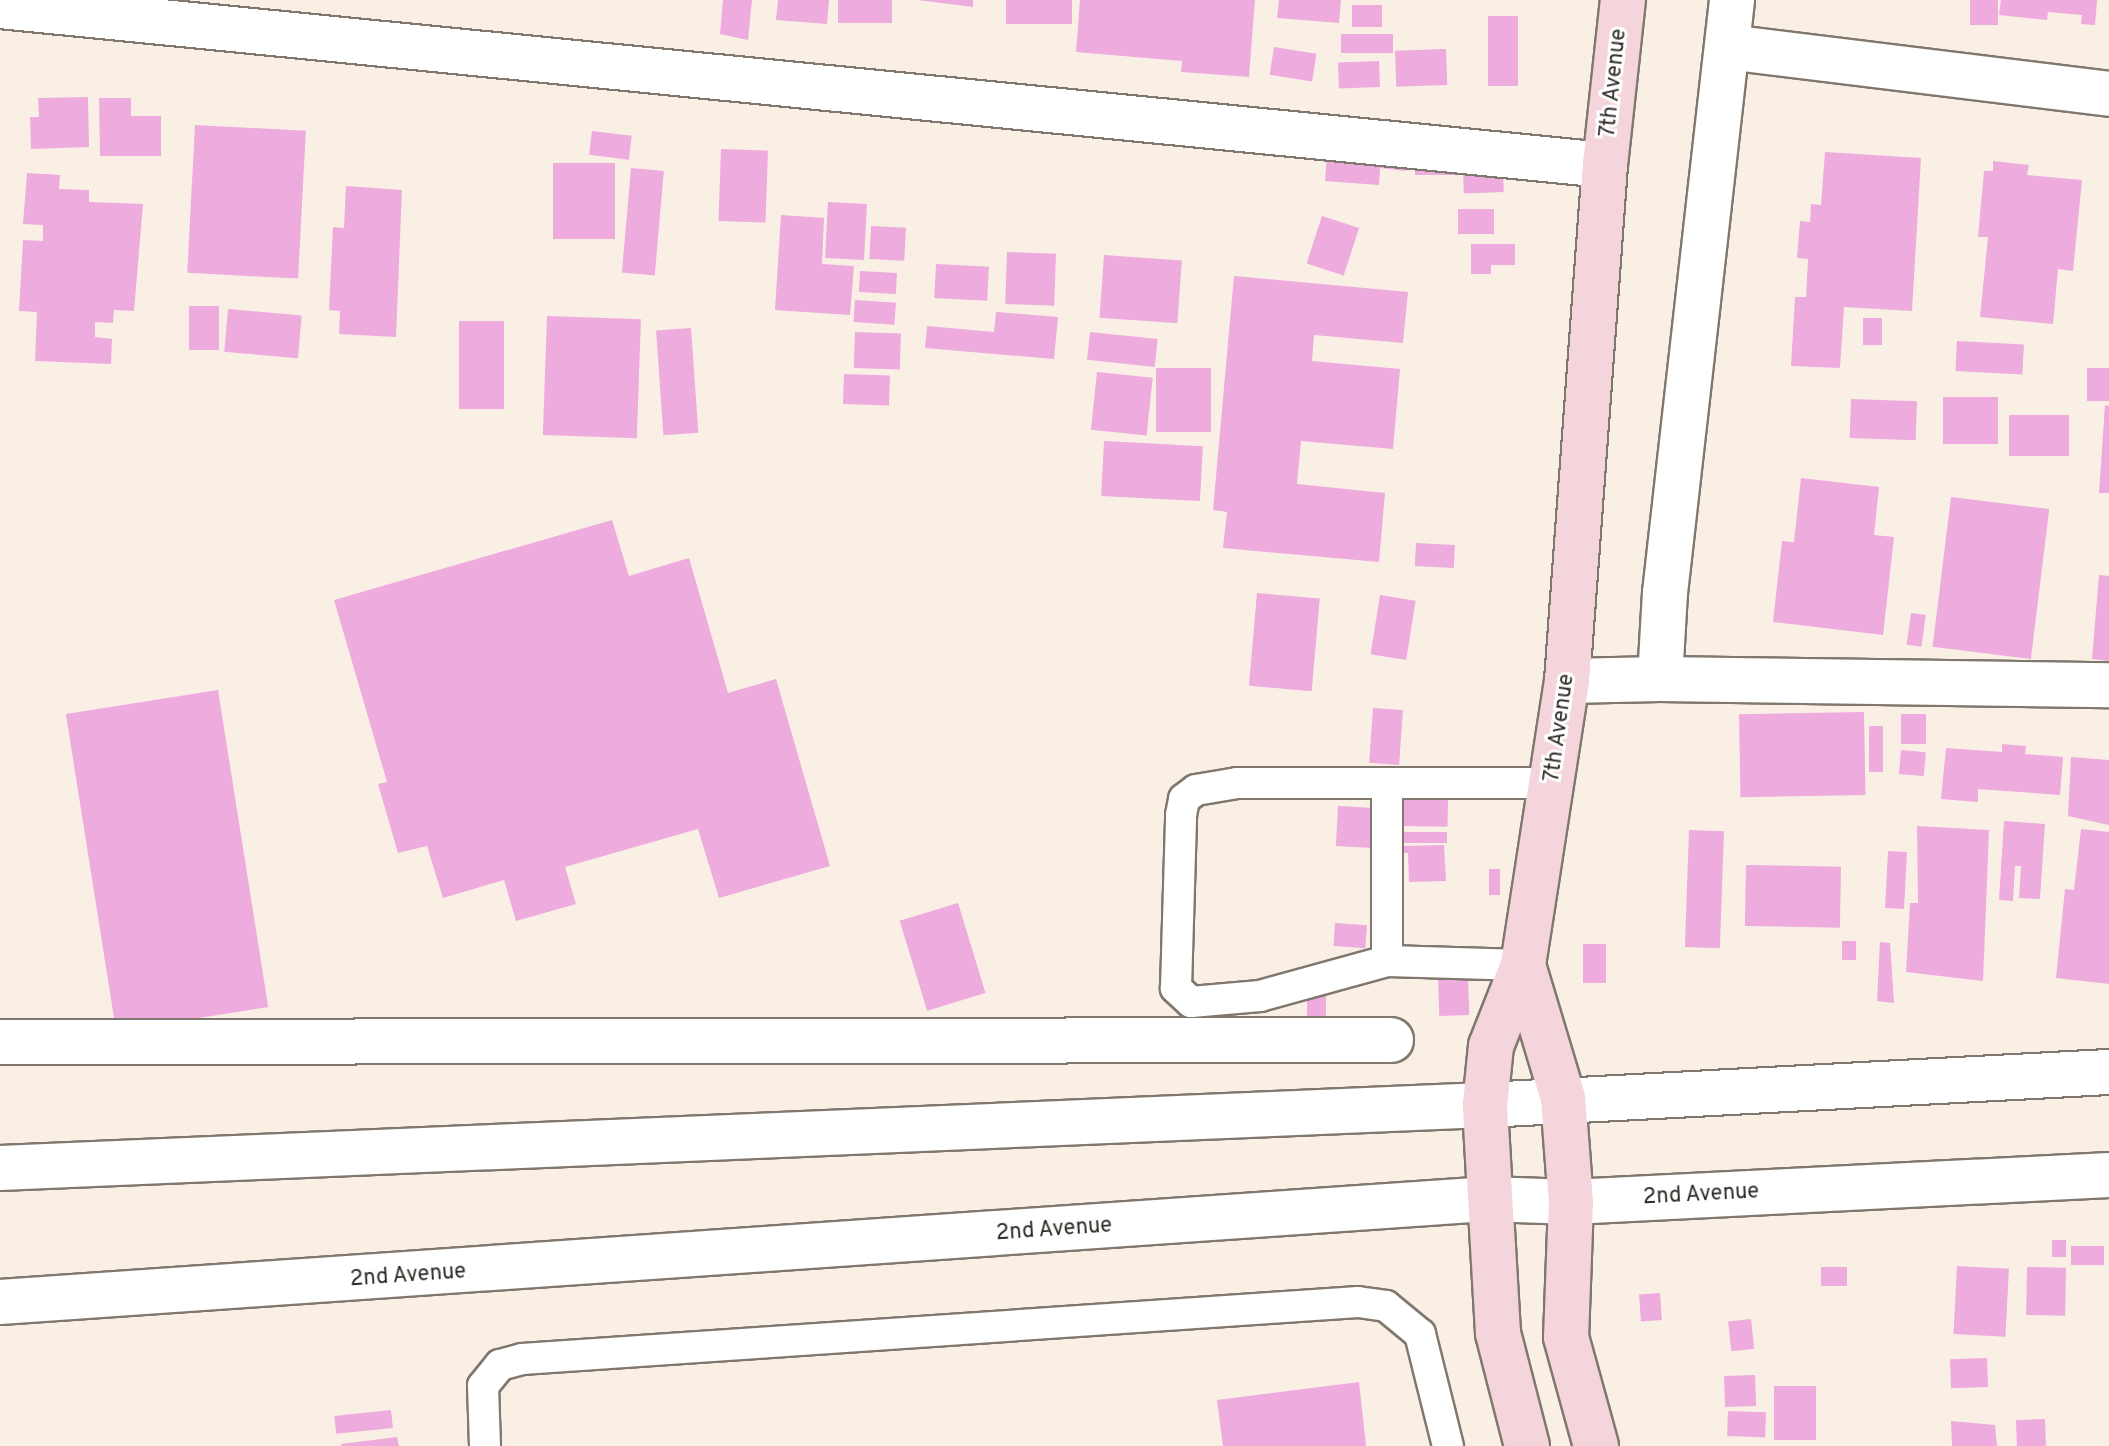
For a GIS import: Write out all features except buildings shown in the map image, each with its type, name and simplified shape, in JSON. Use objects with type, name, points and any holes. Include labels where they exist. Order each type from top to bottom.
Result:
[{"type":"main road","name":"7th Avenue","points":[[1527,1446],[1498,1333],[1485,1105],[1491,1046],[1523,965],[1567,681],[1605,165],[1623,0]]},
{"type":"main road","points":[[1523,965],[1563,1098],[1571,1202],[1566,1337],[1596,1446]]},
{"type":"street","points":[[1660,679],[1665,593],[1732,0]]},
{"type":"street","points":[[0,6],[1605,165]]},
{"type":"street","points":[[1728,47],[2109,94]]},
{"type":"street","points":[[1567,681],[1660,679],[2109,685]]},
{"type":"street","points":[[0,1042],[1190,1021],[1391,1040]]},
{"type":"street","points":[[0,1168],[1485,1105],[1563,1098],[2109,1072]]},
{"type":"street","name":"2nd Avenue","points":[[0,1302],[1489,1199],[1571,1202],[2109,1175]]},
{"type":"lane","points":[[1523,965],[1387,961],[1260,996],[1190,1021],[1176,988],[1184,799],[1196,790],[1237,783],[1553,783]]},
{"type":"lane","points":[[1387,783],[1387,961]]},
{"type":"lane","points":[[485,1446],[483,1386],[500,1365],[522,1359],[1358,1302],[1386,1306],[1420,1334],[1448,1446]]}]
